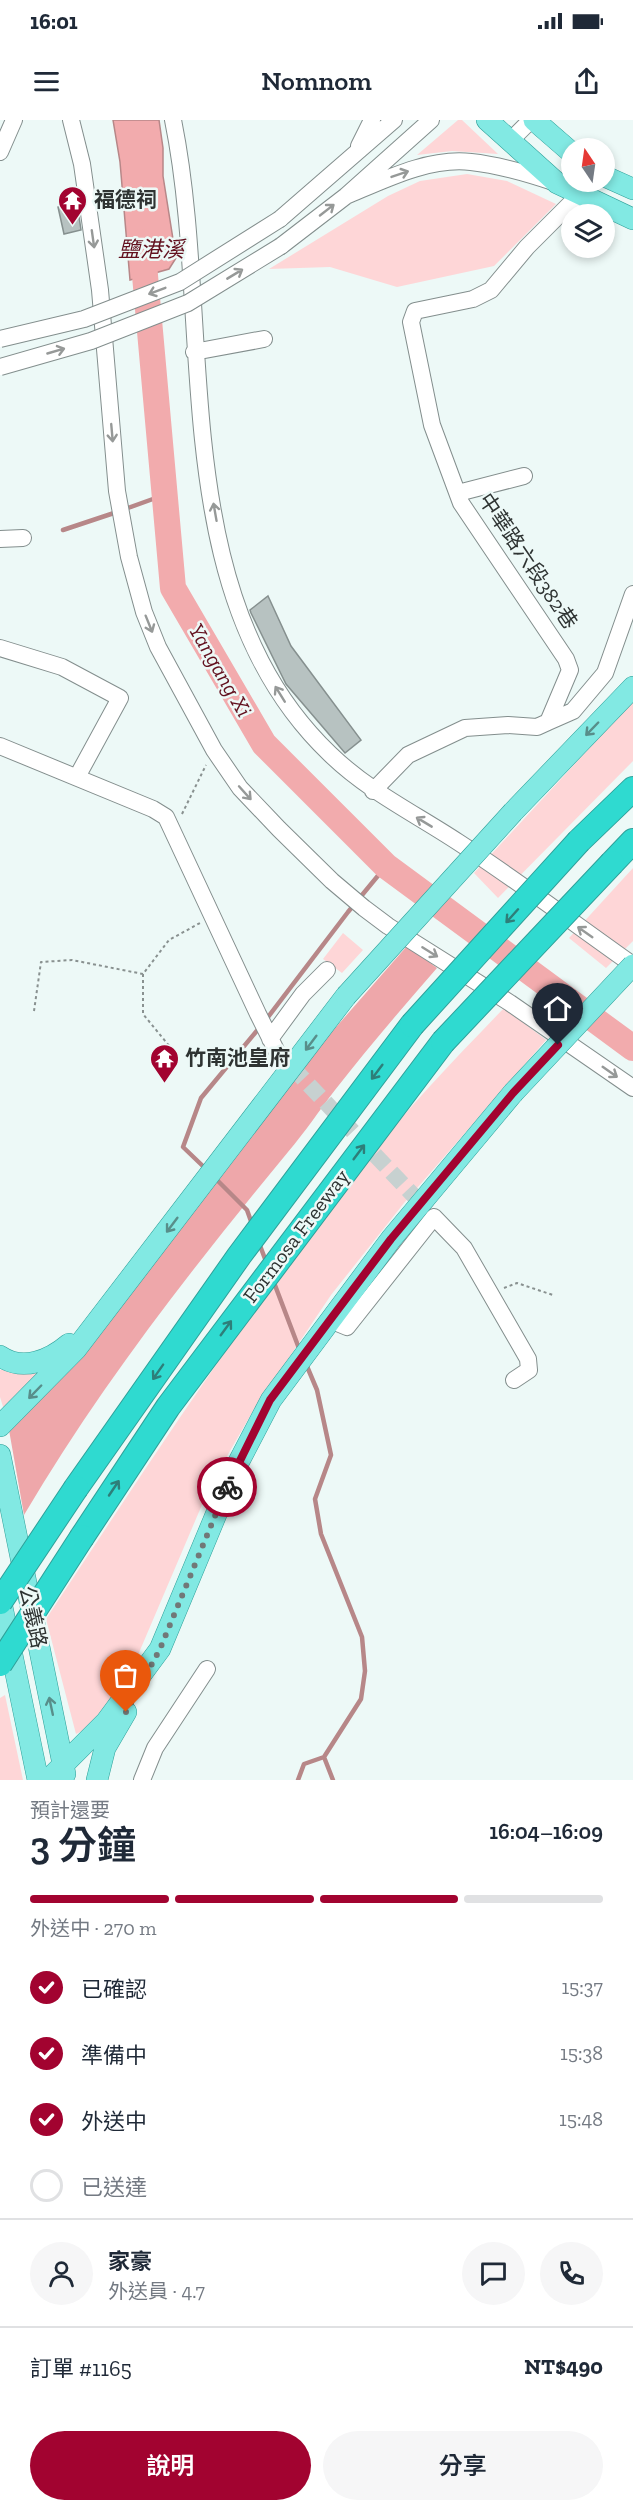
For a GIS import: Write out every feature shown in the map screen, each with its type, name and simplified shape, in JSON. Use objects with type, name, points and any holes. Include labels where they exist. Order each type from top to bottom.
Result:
[{"type":"highway","name":"Formosa Freeway","points":[[0,1602],[76,1488],[256,1233],[412,1025],[579,842],[633,789]]},
{"type":"highway","name":"Formosa Freeway","points":[[0,1664],[168,1407],[443,1042],[633,840]]},
{"type":"main road","points":[[487,120],[556,183],[633,219]]},
{"type":"main road","points":[[532,120],[561,144]]},
{"type":"main road","points":[[615,181],[633,189]]},
{"type":"main road","points":[[0,1426],[76,1349],[346,996],[513,812],[633,687]]},
{"type":"main road","points":[[98,1780],[105,1748],[165,1639],[235,1469],[270,1400],[391,1239],[513,1093],[633,965]]},
{"type":"main road","points":[[0,1356],[5,1360],[28,1365],[55,1356],[78,1336],[130,1281]]},
{"type":"main road","name":"公義路","points":[[0,1455],[65,1772]]},
{"type":"main road","name":"公義路","points":[[0,1597],[38,1780]]},
{"type":"main road","points":[[48,1780],[65,1772],[155,1656]]},
{"type":"street","points":[[0,152],[14,120]]},
{"type":"street","points":[[71,120],[82,164],[100,290],[117,492],[129,557],[144,612],[158,646],[214,750],[240,788],[364,908],[388,926],[510,1003],[633,1088]]},
{"type":"street","points":[[173,120],[189,241],[194,352],[207,465],[220,547],[243,627],[264,669],[290,710],[329,754],[373,791],[458,842],[633,965]]},
{"type":"street","points":[[354,155],[372,120]]},
{"type":"street","points":[[0,339],[84,319],[180,282],[280,219],[394,120]]},
{"type":"street","points":[[0,367],[91,341],[188,303],[281,246],[346,196],[431,120]]},
{"type":"street","points":[[509,142],[532,120]]},
{"type":"street","points":[[346,196],[404,172],[438,164],[469,161],[513,169],[556,183]]},
{"type":"street","name":"中華路六段382巷","points":[[548,722],[570,670],[566,659],[461,503],[432,424],[411,316],[415,311],[473,299],[491,290],[526,247],[580,194]]},
{"type":"street","points":[[194,352],[264,339]]},
{"type":"street","points":[[458,493],[524,476]]},
{"type":"street","points":[[0,539],[23,538]]},
{"type":"street","points":[[373,791],[408,755],[465,728],[508,725],[537,727],[573,711],[604,673],[633,594]]},
{"type":"street","points":[[0,648],[62,667],[120,698],[77,777]]},
{"type":"street","points":[[0,746],[153,809],[166,818],[273,1044],[303,994],[327,970]]},
{"type":"street","points":[[330,1320],[347,1327],[434,1217],[464,1248],[528,1359],[529,1370],[514,1380]]},
{"type":"street","points":[[142,1780],[155,1748],[207,1669]]},
{"type":"path","points":[[173,832],[214,750]]},
{"type":"path","points":[[174,1070],[175,1053],[143,1014],[143,974],[169,940],[212,916]]},
{"type":"path","points":[[34,1011],[41,962],[72,960],[143,974]]},
{"type":"path","points":[[490,1293],[518,1283],[553,1294]]},
{"type":"shaded area","points":[[458,120],[462,120],[498,154],[452,151],[417,155]]},
{"type":"shaded area","points":[[467,174],[507,181],[556,204],[494,266],[397,287],[330,267],[269,269],[388,196],[420,181]]},
{"type":"shaded area","points":[[633,701],[633,761],[498,898],[474,873]]},
{"type":"shaded area","points":[[633,868],[633,941],[606,968],[569,938]]},
{"type":"shaded area","points":[[343,933],[363,950],[342,973],[323,959]]},
{"type":"shaded area","points":[[407,946],[437,968],[347,1074],[149,1328],[84,1420],[24,1515],[9,1430],[316,1050]]},
{"type":"shaded area","points":[[504,1008],[546,1040],[404,1203],[331,1295],[250,1416],[210,1486],[138,1655],[118,1693],[88,1728],[76,1734],[46,1619],[123,1502],[282,1271],[400,1120]]},
{"type":"shaded area","points":[[45,1368],[4,1410],[0,1397],[0,1370]]},
{"type":"shaded area","points":[[5,1695],[23,1780],[0,1780],[0,1698]]},
{"type":"water","name":"鹽港溪","points":[[113,120],[159,120],[163,148],[163,176],[176,258],[169,269],[130,280],[120,162]]},
{"type":"building","points":[[77,203],[81,230],[64,234],[58,207]]},
{"type":"building","points":[[268,596],[291,646],[361,740],[345,753],[286,684],[251,613],[250,610]]},
{"type":"waterway","name":"Yangang Xi","points":[[142,242],[173,588],[264,744],[386,866],[633,1048]]},
{"type":"waterway","points":[[125,509],[164,495]]},
{"type":"waterway","points":[[63,530],[117,512]]},
{"type":"waterway","points":[[265,1021],[386,866]]},
{"type":"waterway","points":[[207,1170],[183,1147],[201,1098],[260,1027]]},
{"type":"waterway","points":[[215,1178],[247,1210],[252,1224]]},
{"type":"waterway","points":[[259,1243],[267,1264]]},
{"type":"waterway","points":[[273,1280],[300,1351]]},
{"type":"waterway","points":[[306,1364],[317,1390],[331,1455],[315,1499],[321,1534],[362,1637],[365,1671],[361,1699],[324,1757],[333,1780]]},
{"type":"waterway","points":[[298,1780],[304,1764],[324,1757]]},
{"type":"tunnel","points":[[276,1050],[428,1211]]},
{"type":"way so far","points":[[126,1712],[160,1649],[227,1487]]},
{"type":"place","name":"福德祠","points":[[73,226]]},
{"type":"place","name":"竹南池皇府","points":[[164,1084]]},
{"type":"route","points":[[227,1487],[270,1400],[391,1239],[513,1093],[558,1045]]}]
